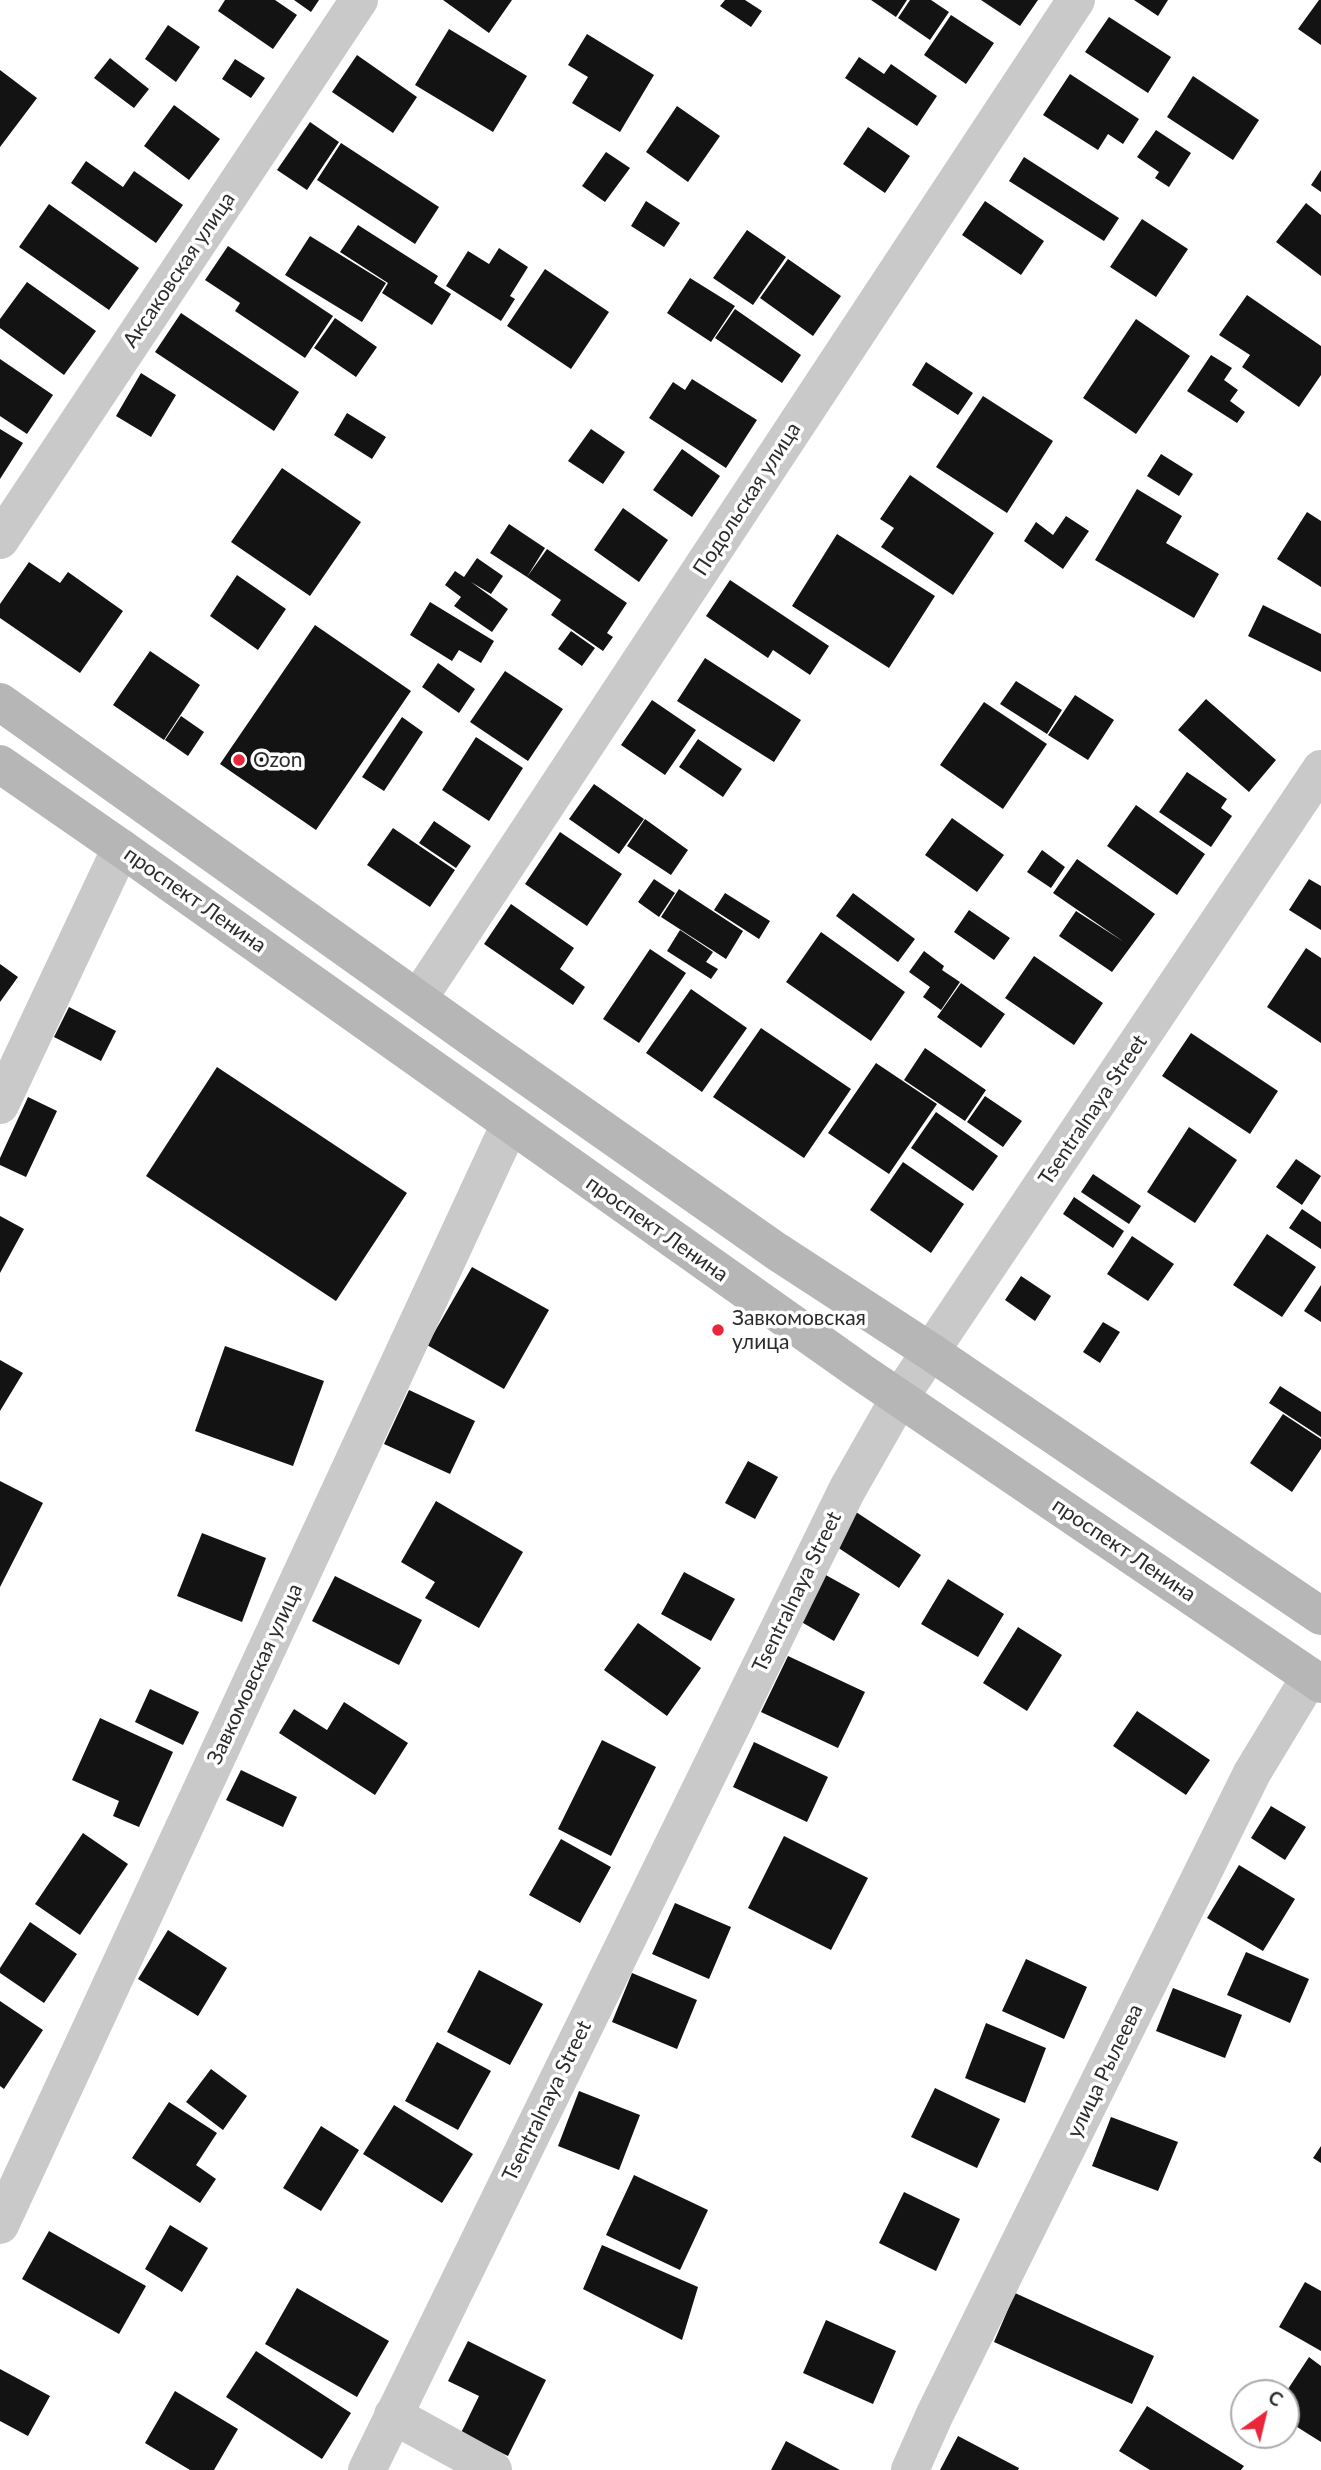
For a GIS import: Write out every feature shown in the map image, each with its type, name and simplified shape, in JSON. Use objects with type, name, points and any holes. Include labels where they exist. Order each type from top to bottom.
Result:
[{"type":"main road","points":[[0,702],[776,1251],[931,1352],[1321,1616]]},
{"type":"main road","name":"проспект Ленина","points":[[0,764],[753,1296],[1316,1680]]},
{"type":"street","name":"Аксаковская улица","points":[[0,540],[359,0]]},
{"type":"street","name":"Подольская улица","points":[[418,999],[1076,0]]},
{"type":"street","name":"Tsentralnaya Street","points":[[367,2470],[847,1490],[900,1397],[1321,769]]},
{"type":"street","points":[[0,1105],[121,848]]},
{"type":"street","name":"Завкомовская улица","points":[[0,2225],[510,1124]]},
{"type":"street","name":"улица Рылеева","points":[[910,2470],[935,2414],[1252,1773],[1316,1680]]},
{"type":"street","points":[[393,2415],[493,2470]]},
{"type":"building","points":[[225,0],[275,0],[297,15],[273,49],[218,11]]},
{"type":"building","points":[[294,0],[319,0],[311,12]]},
{"type":"building","points":[[443,0],[512,0],[489,33]]},
{"type":"building","points":[[725,0],[745,0],[762,11],[751,27],[720,6]]},
{"type":"building","points":[[871,0],[907,0],[896,17]]},
{"type":"building","points":[[910,0],[931,0],[949,12],[930,40],[898,18]]},
{"type":"building","points":[[981,0],[1038,0],[1020,26]]},
{"type":"building","points":[[1134,0],[1168,0],[1158,16]]},
{"type":"building","points":[[1321,0],[1321,45],[1298,29]]},
{"type":"building","points":[[951,15],[994,43],[966,84],[924,55]]},
{"type":"building","points":[[1109,17],[1171,57],[1148,93],[1085,52]]},
{"type":"building","points":[[168,25],[200,47],[176,82],[145,59]]},
{"type":"building","points":[[449,29],[527,76],[493,132],[415,85]]},
{"type":"building","points":[[587,34],[654,75],[620,132],[572,103],[588,77],[568,65]]},
{"type":"building","points":[[357,55],[417,97],[393,133],[332,92]]},
{"type":"building","points":[[859,57],[884,74],[891,64],[937,96],[917,126],[845,78]]},
{"type":"building","points":[[110,58],[149,89],[134,108],[94,78]]},
{"type":"building","points":[[235,59],[265,78],[251,98],[222,79]]},
{"type":"building","points":[[0,70],[37,98],[0,147]]},
{"type":"building","points":[[1070,74],[1139,119],[1123,144],[1108,134],[1098,150],[1043,115]]},
{"type":"building","points":[[1193,76],[1259,120],[1233,160],[1167,117]]},
{"type":"building","points":[[174,105],[220,139],[189,180],[144,146]]},
{"type":"building","points":[[677,106],[720,136],[688,182],[646,152]]},
{"type":"building","points":[[310,122],[339,142],[307,190],[277,170]]},
{"type":"building","points":[[868,127],[910,156],[885,193],[843,164]]},
{"type":"building","points":[[1156,130],[1191,153],[1169,187],[1155,178],[1159,172],[1137,157]]},
{"type":"building","points":[[341,143],[439,207],[415,244],[317,180]]},
{"type":"building","points":[[606,152],[630,168],[605,202],[582,186]]},
{"type":"building","points":[[1024,157],[1119,218],[1104,241],[1009,181]]},
{"type":"building","points":[[86,161],[123,187],[134,171],[183,205],[156,243],[71,183]]},
{"type":"building","points":[[1321,170],[1321,192],[1311,185]]},
{"type":"building","points":[[646,201],[680,223],[664,247],[631,226]]},
{"type":"building","points":[[985,201],[1044,241],[1021,275],[962,235]]},
{"type":"building","points":[[1306,203],[1321,215],[1321,276],[1276,242]]},
{"type":"building","points":[[49,204],[139,268],[109,310],[19,247]]},
{"type":"building","points":[[1142,219],[1188,249],[1156,297],[1110,267]]},
{"type":"building","points":[[358,225],[438,276],[434,283],[451,294],[432,325],[382,293],[388,283],[340,252]]},
{"type":"building","points":[[747,230],[786,257],[753,305],[713,278]]},
{"type":"building","points":[[310,236],[386,283],[362,322],[285,275]]},
{"type":"building","points":[[228,246],[333,316],[305,358],[235,311],[240,303],[205,280]]},
{"type":"building","points":[[499,248],[528,267],[510,296],[515,299],[501,321],[446,286],[468,251],[489,264]]},
{"type":"building","points":[[788,259],[841,296],[813,336],[760,298]]},
{"type":"building","points":[[545,269],[609,312],[571,369],[507,326]]},
{"type":"building","points":[[690,278],[735,306],[711,342],[667,313]]},
{"type":"building","points":[[27,282],[96,331],[64,375],[0,328],[0,319]]},
{"type":"building","points":[[1247,295],[1321,346],[1321,375],[1299,407],[1242,367],[1250,355],[1219,335]]},
{"type":"building","points":[[735,309],[801,355],[782,383],[715,338]]},
{"type":"building","points":[[181,313],[299,392],[274,431],[155,352]]},
{"type":"building","points":[[335,318],[377,347],[356,377],[314,348]]},
{"type":"building","points":[[1136,319],[1190,356],[1136,434],[1083,398]]},
{"type":"building","points":[[1211,355],[1232,368],[1224,380],[1238,390],[1230,401],[1245,412],[1237,423],[1187,391]]},
{"type":"building","points":[[0,359],[53,395],[27,434],[0,416]]},
{"type":"building","points":[[926,362],[973,393],[958,415],[912,385]]},
{"type":"building","points":[[141,373],[176,395],[151,437],[116,416]]},
{"type":"building","points":[[692,379],[757,420],[726,468],[649,418],[673,382],[685,390]]},
{"type":"building","points":[[983,396],[1053,441],[1007,513],[936,467]]},
{"type":"building","points":[[347,413],[386,437],[372,459],[334,435]]},
{"type":"building","points":[[0,429],[23,443],[0,479]]},
{"type":"building","points":[[591,429],[625,452],[603,484],[568,461]]},
{"type":"building","points":[[682,449],[720,476],[692,517],[653,490]]},
{"type":"building","points":[[1161,454],[1193,474],[1179,496],[1147,476]]},
{"type":"building","points":[[282,468],[361,522],[310,596],[231,542]]},
{"type":"building","points":[[910,475],[994,533],[953,595],[881,547],[894,528],[880,519]]},
{"type":"building","points":[[1137,489],[1182,516],[1166,543],[1219,574],[1194,618],[1095,560]]},
{"type":"building","points":[[623,508],[668,540],[639,582],[594,550]]},
{"type":"building","points":[[1307,512],[1321,521],[1321,587],[1277,559]]},
{"type":"building","points":[[1066,516],[1089,531],[1063,569],[1024,541],[1036,522],[1053,535]]},
{"type":"building","points":[[509,524],[545,548],[527,577],[490,553]]},
{"type":"building","points":[[837,534],[935,596],[889,668],[792,606]]},
{"type":"building","points":[[547,549],[627,603],[607,633],[613,637],[603,651],[551,615],[561,600],[527,577]]},
{"type":"building","points":[[477,558],[503,576],[491,594],[471,582],[508,609],[492,632],[454,606],[461,597],[445,585],[455,571],[464,577]]},
{"type":"building","points":[[29,562],[60,583],[68,572],[123,611],[80,673],[0,618],[0,604]]},
{"type":"building","points":[[237,575],[286,609],[258,650],[210,616]]},
{"type":"building","points":[[730,580],[829,646],[810,675],[773,650],[768,658],[706,616]]},
{"type":"building","points":[[430,602],[494,641],[481,663],[459,650],[452,661],[410,635]]},
{"type":"building","points":[[1263,605],[1321,634],[1321,672],[1248,636]]},
{"type":"building","points":[[315,625],[411,691],[316,830],[220,764]]},
{"type":"building","points":[[571,631],[595,648],[582,666],[558,649]]},
{"type":"building","points":[[150,651],[200,685],[164,740],[113,705]]},
{"type":"building","points":[[705,658],[801,720],[774,762],[677,701]]},
{"type":"building","points":[[438,663],[475,689],[459,713],[422,687]]},
{"type":"building","points":[[505,671],[563,709],[528,761],[470,722]]},
{"type":"building","points":[[1016,681],[1062,710],[1047,734],[1000,704]]},
{"type":"building","points":[[1075,695],[1114,720],[1088,760],[1048,735]]},
{"type":"building","points":[[1206,699],[1276,760],[1249,792],[1178,730]]},
{"type":"building","points":[[652,700],[696,730],[665,775],[621,745]]},
{"type":"building","points":[[984,702],[1047,744],[1003,809],[940,765]]},
{"type":"building","points":[[181,716],[204,732],[188,756],[165,740]]},
{"type":"building","points":[[402,717],[423,732],[384,791],[362,777]]},
{"type":"building","points":[[476,737],[523,768],[489,821],[442,790]]},
{"type":"building","points":[[698,739],[742,769],[723,797],[679,767]]},
{"type":"building","points":[[1187,772],[1227,799],[1221,808],[1232,816],[1211,847],[1159,812]]},
{"type":"building","points":[[594,784],[644,819],[619,854],[569,819]]},
{"type":"building","points":[[1136,805],[1205,854],[1177,895],[1107,846]]},
{"type":"building","points":[[952,818],[1004,855],[977,892],[925,855]]},
{"type":"building","points":[[645,819],[688,850],[671,875],[627,846]]},
{"type":"building","points":[[434,821],[471,846],[456,868],[419,843]]},
{"type":"building","points":[[393,828],[455,870],[430,907],[367,865]]},
{"type":"building","points":[[560,832],[622,874],[587,926],[525,884]]},
{"type":"building","points":[[1042,850],[1065,867],[1051,888],[1027,872]]},
{"type":"building","points":[[1077,859],[1155,914],[1112,972],[1059,936],[1076,911],[1124,942],[1053,893]]},
{"type":"building","points":[[654,879],[675,893],[659,917],[638,902]]},
{"type":"building","points":[[1309,879],[1321,886],[1321,930],[1289,910]]},
{"type":"building","points":[[679,889],[743,931],[726,959],[661,917]]},
{"type":"building","points":[[725,893],[770,921],[759,939],[714,910]]},
{"type":"building","points":[[853,893],[915,939],[898,962],[836,916]]},
{"type":"building","points":[[511,904],[574,948],[560,969],[585,987],[573,1005],[484,944]]},
{"type":"building","points":[[969,910],[1010,938],[994,960],[954,932]]},
{"type":"building","points":[[680,930],[713,952],[706,962],[718,969],[711,979],[667,951]]},
{"type":"building","points":[[821,932],[905,992],[871,1041],[786,982]]},
{"type":"building","points":[[1306,948],[1321,958],[1321,1043],[1267,1007]]},
{"type":"building","points":[[650,949],[686,973],[639,1043],[603,1019]]},
{"type":"building","points":[[924,951],[944,966],[942,970],[960,982],[941,1010],[923,997],[930,987],[909,972]]},
{"type":"building","points":[[1034,956],[1103,1003],[1074,1045],[1005,998]]},
{"type":"building","points":[[0,964],[18,977],[0,1002]]},
{"type":"building","points":[[961,983],[1005,1014],[981,1048],[937,1017]]},
{"type":"building","points":[[691,989],[747,1028],[702,1092],[646,1053]]},
{"type":"building","points":[[69,1007],[116,1031],[101,1061],[54,1037]]},
{"type":"building","points":[[761,1028],[851,1089],[804,1158],[713,1097]]},
{"type":"building","points":[[1191,1033],[1278,1091],[1250,1134],[1162,1076]]},
{"type":"building","points":[[925,1048],[986,1090],[965,1121],[904,1080]]},
{"type":"building","points":[[876,1063],[937,1104],[889,1174],[828,1133]]},
{"type":"building","points":[[217,1067],[407,1193],[336,1301],[146,1176]]},
{"type":"building","points":[[985,1096],[1022,1121],[1003,1147],[967,1122]]},
{"type":"building","points":[[28,1097],[57,1111],[26,1177],[0,1165],[0,1158]]},
{"type":"building","points":[[936,1112],[998,1156],[973,1191],[911,1148]]},
{"type":"building","points":[[1189,1127],[1237,1160],[1195,1223],[1147,1192]]},
{"type":"building","points":[[1296,1159],[1321,1176],[1302,1205],[1276,1187]]},
{"type":"building","points":[[903,1162],[964,1204],[931,1253],[870,1210]]},
{"type":"building","points":[[1093,1174],[1141,1206],[1129,1224],[1081,1192]]},
{"type":"building","points":[[1074,1197],[1124,1231],[1113,1248],[1063,1214]]},
{"type":"building","points":[[1302,1209],[1321,1222],[1321,1249],[1289,1228]]},
{"type":"building","points":[[0,1216],[24,1229],[0,1273]]},
{"type":"building","points":[[1267,1234],[1316,1267],[1282,1317],[1233,1285]]},
{"type":"building","points":[[1132,1236],[1174,1264],[1148,1301],[1107,1274]]},
{"type":"building","points":[[472,1267],[549,1310],[504,1389],[427,1345]]},
{"type":"building","points":[[1021,1276],[1051,1296],[1035,1321],[1005,1300]]},
{"type":"building","points":[[1321,1285],[1321,1322],[1304,1311]]},
{"type":"building","points":[[1103,1322],[1120,1332],[1100,1363],[1083,1352]]},
{"type":"building","points":[[225,1346],[324,1381],[293,1466],[195,1431]]},
{"type":"building","points":[[0,1360],[23,1373],[0,1411]]},
{"type":"building","points":[[1280,1386],[1321,1412],[1321,1437],[1269,1403]]},
{"type":"building","points":[[409,1390],[475,1421],[450,1474],[384,1444]]},
{"type":"building","points":[[1283,1414],[1321,1439],[1321,1449],[1292,1492],[1250,1463]]},
{"type":"building","points":[[748,1461],[778,1477],[755,1519],[725,1503]]},
{"type":"building","points":[[0,1481],[43,1503],[0,1587]]},
{"type":"building","points":[[436,1501],[523,1552],[479,1628],[425,1598],[435,1582],[401,1562]]},
{"type":"building","points":[[853,1510],[921,1555],[899,1588],[831,1543]]},
{"type":"building","points":[[202,1533],[266,1558],[242,1622],[177,1596]]},
{"type":"building","points":[[684,1572],[735,1599],[711,1641],[661,1614]]},
{"type":"building","points":[[824,1574],[860,1594],[834,1641],[798,1620]]},
{"type":"building","points":[[335,1576],[422,1620],[399,1665],[312,1621]]},
{"type":"building","points":[[948,1579],[1004,1614],[978,1657],[921,1624]]},
{"type":"building","points":[[638,1623],[701,1668],[667,1716],[604,1670]]},
{"type":"building","points":[[1018,1627],[1062,1655],[1027,1711],[983,1683]]},
{"type":"building","points":[[788,1656],[865,1692],[838,1748],[761,1712]]},
{"type":"building","points":[[150,1689],[199,1712],[183,1745],[135,1722]]},
{"type":"building","points":[[344,1702],[408,1743],[375,1795],[279,1733],[294,1709],[327,1730]]},
{"type":"building","points":[[1137,1711],[1210,1760],[1186,1795],[1113,1746]]},
{"type":"building","points":[[100,1718],[173,1752],[139,1827],[113,1816],[119,1801],[72,1780]]},
{"type":"building","points":[[602,1740],[656,1767],[611,1856],[558,1829]]},
{"type":"building","points":[[754,1742],[828,1777],[807,1822],[733,1787]]},
{"type":"building","points":[[241,1770],[297,1797],[283,1827],[226,1800]]},
{"type":"building","points":[[1271,1806],[1306,1827],[1285,1860],[1251,1838]]},
{"type":"building","points":[[83,1833],[128,1864],[80,1935],[35,1904]]},
{"type":"building","points":[[784,1836],[868,1878],[831,1950],[748,1908]]},
{"type":"building","points":[[561,1839],[611,1867],[580,1923],[529,1895]]},
{"type":"building","points":[[1239,1865],[1295,1899],[1263,1951],[1207,1918]]},
{"type":"building","points":[[675,1903],[731,1927],[709,1979],[652,1954]]},
{"type":"building","points":[[30,1922],[77,1954],[44,2003],[0,1973],[0,1968]]},
{"type":"building","points":[[168,1930],[227,1968],[198,2016],[138,1979]]},
{"type":"building","points":[[1246,1952],[1309,1979],[1290,2023],[1227,1995]]},
{"type":"building","points":[[1026,1959],[1087,1987],[1064,2039],[1002,2011]]},
{"type":"building","points":[[479,1970],[543,2004],[510,2065],[447,2032]]},
{"type":"building","points":[[632,1973],[697,2000],[677,2049],[612,2022]]},
{"type":"building","points":[[1173,1988],[1242,2015],[1225,2058],[1156,2031]]},
{"type":"building","points":[[0,2001],[43,2030],[4,2089],[0,2086]]},
{"type":"building","points":[[986,2023],[1046,2048],[1025,2103],[965,2078]]},
{"type":"building","points":[[437,2042],[491,2071],[458,2130],[405,2101]]},
{"type":"building","points":[[211,2069],[247,2096],[223,2130],[186,2102]]},
{"type":"building","points":[[935,2088],[1000,2119],[977,2168],[911,2137]]},
{"type":"building","points":[[579,2091],[640,2115],[619,2170],[558,2146]]},
{"type":"building","points":[[169,2102],[217,2133],[196,2165],[216,2179],[200,2203],[132,2158]]},
{"type":"building","points":[[394,2105],[473,2154],[442,2203],[363,2154]]},
{"type":"building","points":[[1111,2117],[1178,2142],[1158,2191],[1092,2166]]},
{"type":"building","points":[[321,2126],[359,2150],[321,2211],[283,2188]]},
{"type":"building","points":[[1321,2146],[1321,2163],[1313,2158]]},
{"type":"building","points":[[634,2175],[708,2210],[680,2270],[606,2235]]},
{"type":"building","points":[[904,2192],[960,2219],[936,2271],[879,2243]]},
{"type":"building","points":[[170,2225],[208,2248],[182,2292],[145,2269]]},
{"type":"building","points":[[49,2231],[146,2286],[119,2334],[22,2279]]},
{"type":"building","points":[[602,2245],[698,2287],[682,2340],[583,2289]]},
{"type":"building","points":[[1305,2282],[1321,2291],[1321,2351],[1279,2327]]},
{"type":"building","points":[[297,2288],[389,2341],[357,2397],[265,2344]]},
{"type":"building","points":[[1015,2293],[1154,2356],[1132,2404],[994,2342]]},
{"type":"building","points":[[826,2320],[896,2351],[873,2404],[803,2373]]},
{"type":"building","points":[[468,2341],[546,2380],[508,2456],[461,2433],[479,2396],[448,2381]]},
{"type":"building","points":[[256,2351],[351,2413],[322,2459],[226,2397]]},
{"type":"building","points":[[1309,2357],[1321,2366],[1321,2442],[1300,2429],[1300,2379],[1295,2379]]},
{"type":"building","points":[[0,2369],[50,2396],[28,2436],[0,2421]]},
{"type":"building","points":[[175,2391],[238,2429],[214,2470],[190,2470],[145,2443]]},
{"type":"building","points":[[1147,2406],[1244,2466],[1241,2470],[1150,2470],[1119,2451]]},
{"type":"building","points":[[958,2436],[1019,2468],[1018,2470],[940,2470]]},
{"type":"building","points":[[786,2441],[840,2470],[771,2470]]},
{"type":"place","name":"Ozon","points":[[239,760]]},
{"type":"place","name":"Завкомовская улица","points":[[718,1330]]}]
